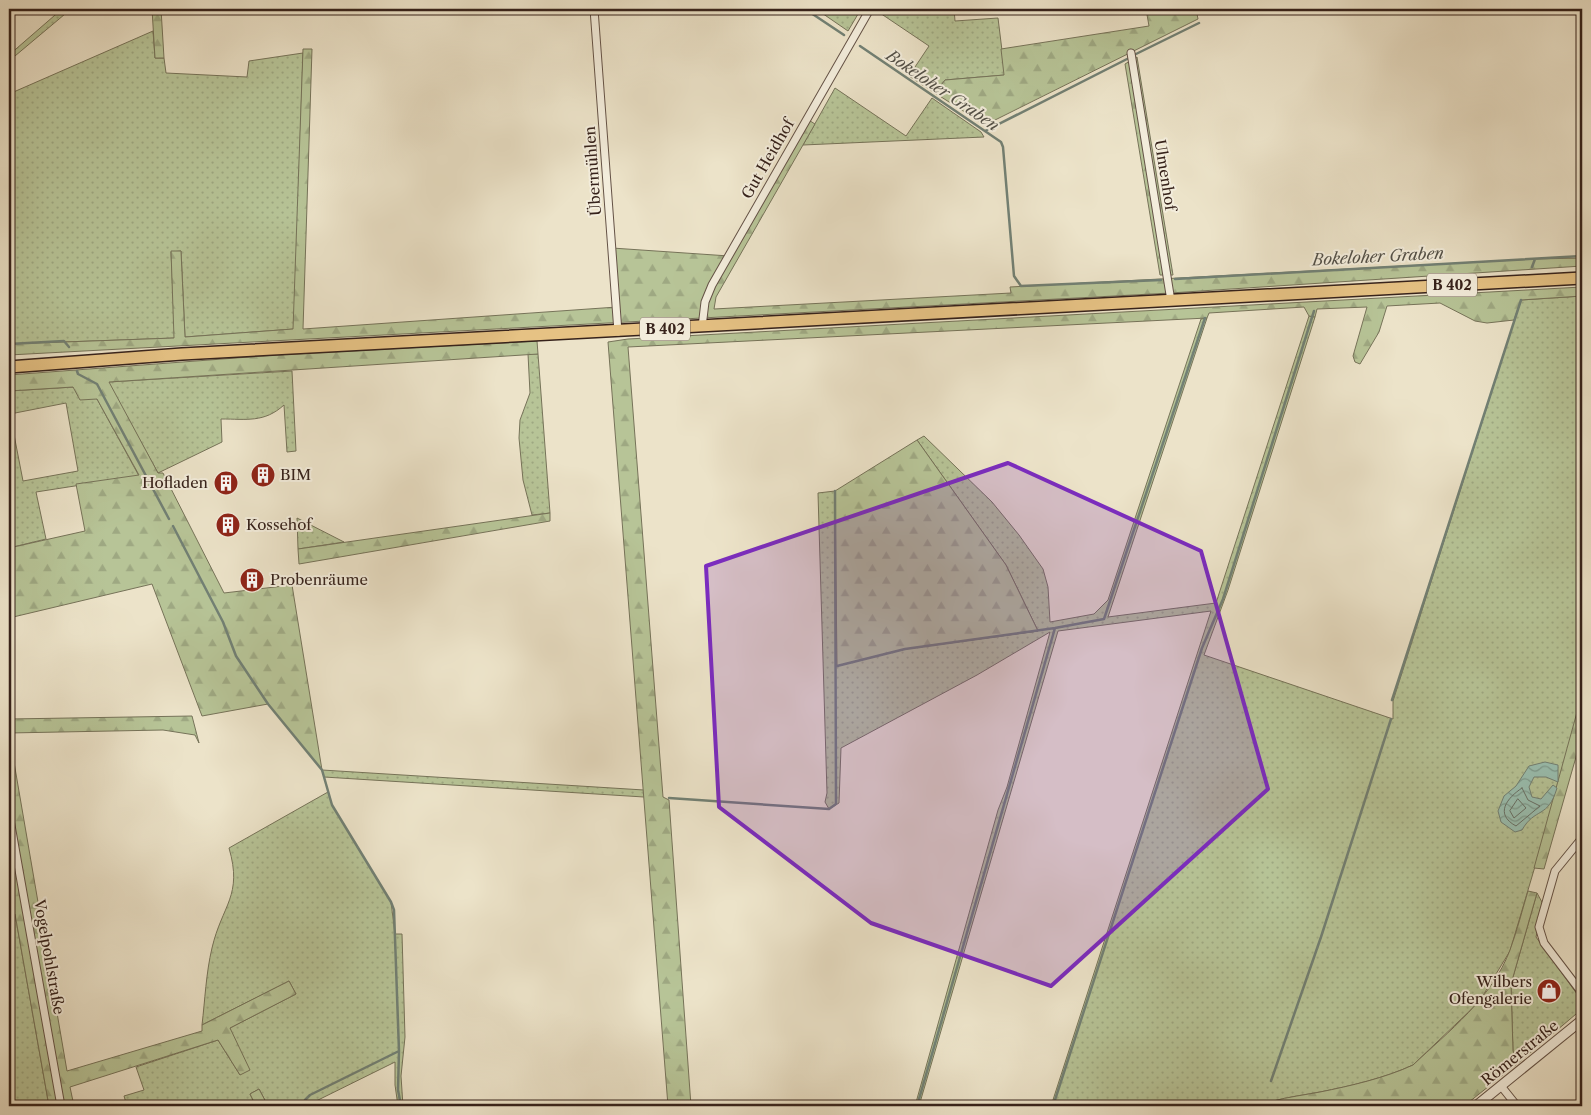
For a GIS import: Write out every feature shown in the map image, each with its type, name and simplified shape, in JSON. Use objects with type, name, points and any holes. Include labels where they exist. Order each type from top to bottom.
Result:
[{"type":"main road","name":"B 402","points":[[9,367],[182,354],[618,332],[1582,278]]},
{"type":"street","name":"Übermühlen","points":[[594,9],[618,332]]},
{"type":"street","name":"Gut Heidhof","points":[[702,327],[705,302],[712,285],[870,9]]},
{"type":"street","name":"Ulmenhof","points":[[1131,53],[1171,301]]},
{"type":"street","name":"Vogelpohlstraße","points":[[9,814],[61,1106]]},
{"type":"street","points":[[1582,838],[1556,871],[1539,927],[1544,943],[1582,993]]},
{"type":"street","name":"Römerstraße","points":[[1476,1106],[1582,1020]]},
{"type":"street","points":[[1501,1086],[1517,1106]]},
{"type":"highlighted area","points":[[1008,463],[1201,551],[1268,789],[1051,986],[871,923],[719,807],[706,566]]},
{"type":"green space","points":[[62,9],[71,9],[9,61],[9,55]]},
{"type":"green space","points":[[152,9],[161,9],[164,58],[155,58]]},
{"type":"green space","points":[[816,9],[861,9],[848,31]]},
{"type":"green space","points":[[878,9],[954,9],[955,21],[998,18],[1005,75],[945,80],[935,93],[909,76],[929,46],[877,11]]},
{"type":"green space","points":[[1146,9],[1196,9],[1198,19],[985,125],[935,93],[945,80],[1004,75],[1001,49],[1149,26]]},
{"type":"green space","points":[[153,31],[155,58],[164,58],[166,73],[247,77],[249,61],[303,53],[294,329],[185,337],[181,251],[171,252],[175,338],[9,344],[9,94]]},
{"type":"green space","points":[[303,49],[312,49],[303,329],[617,307],[612,248],[729,256],[807,119],[815,124],[716,297],[714,309],[1011,293],[1010,287],[1535,259],[1582,258],[1582,266],[1170,293],[9,355],[9,344],[174,338],[171,251],[181,251],[185,337],[293,329]]},
{"type":"green space","points":[[1137,57],[1173,275],[1160,275],[1125,64]]},
{"type":"green space","points":[[835,88],[906,136],[932,98],[981,132],[984,137],[803,145]]},
{"type":"green space","points":[[1582,287],[1582,296],[1521,300],[1514,320],[1487,323],[1475,321],[1440,303],[1387,306],[1379,332],[1360,364],[1355,362],[1353,356],[1367,307],[1317,309],[1315,317],[1309,316],[1304,307],[1209,313],[1207,318],[628,347],[663,797],[669,800],[691,1106],[668,1106],[608,342],[628,339]]},
{"type":"green space","points":[[1582,296],[1582,694],[1562,775],[1510,951],[1479,1002],[1413,1065],[1379,1078],[1356,1084],[1274,1101],[1275,1106],[1051,1106],[1211,611],[1058,631],[919,1106],[915,1106],[1050,632],[977,675],[841,748],[839,803],[829,809],[825,802],[827,793],[818,493],[835,491],[837,666],[905,649],[1038,631],[1006,565],[917,440],[924,436],[992,502],[1043,569],[1048,587],[1050,622],[1094,614],[1108,600],[1201,319],[1207,318],[1108,617],[1216,603],[1309,316],[1315,317],[1228,590],[1204,655],[1393,719],[1393,701],[1521,300]]},
{"type":"green space","points":[[537,341],[538,354],[109,382],[158,473],[163,473],[224,593],[292,585],[322,770],[268,704],[202,716],[152,584],[9,618],[9,548],[85,531],[76,484],[139,475],[97,399],[80,400],[73,387],[9,391],[9,375],[276,355]]},
{"type":"green space","points":[[528,354],[538,354],[550,513],[532,515],[523,480],[519,438],[520,420],[530,393]]},
{"type":"green space","points":[[292,371],[296,451],[287,452],[284,405],[269,415],[255,419],[221,419],[222,442],[158,473],[108,382]]},
{"type":"green space","points":[[74,387],[97,399],[139,476],[36,492],[46,539],[9,548],[9,391]],"holes":[[[66,403],[78,471],[23,481],[10,414]]]},
{"type":"green space","points":[[917,440],[1006,565],[1038,631],[905,649],[837,666],[835,491]]},
{"type":"green space","points":[[550,513],[550,521],[299,564],[298,549]]},
{"type":"green space","points":[[297,518],[344,542],[298,549]]},
{"type":"green space","points":[[1582,694],[1582,736],[1544,869],[1534,868]]},
{"type":"green space","points":[[192,716],[199,743],[195,735],[163,730],[9,733],[9,719]]},
{"type":"green space","points":[[9,733],[67,1071],[202,1031],[202,1025],[289,981],[296,994],[230,1028],[250,1070],[240,1075],[218,1040],[70,1087],[74,1106],[63,1106],[9,801]]},
{"type":"green space","points":[[322,770],[644,790],[644,797],[324,777]]},
{"type":"green space","points":[[328,792],[332,805],[391,902],[395,934],[402,934],[405,1037],[401,1076],[403,1106],[398,1106],[395,1085],[395,1062],[310,1104],[310,1106],[297,1106],[295,1102],[286,1106],[268,1106],[259,1089],[250,1094],[256,1106],[127,1106],[124,1096],[144,1090],[136,1067],[218,1040],[240,1075],[230,1028],[296,994],[289,981],[202,1025],[210,957],[216,933],[230,900],[234,878],[229,848]]},
{"type":"green space","points":[[9,827],[59,1106],[49,1106],[15,914],[9,914]]},
{"type":"green space","points":[[1528,891],[1537,893],[1511,984],[1513,1051],[1518,1063],[1464,1106],[1275,1106],[1273,1101],[1379,1078],[1413,1065],[1468,1013],[1492,983],[1510,950]]},
{"type":"green space","points":[[1537,893],[1543,904],[1536,937],[1582,1001],[1582,1009],[1518,1063],[1513,1051],[1511,984]]},
{"type":"green space","points":[[9,914],[15,914],[49,1106],[9,1106]]},
{"type":"green space","points":[[259,1089],[268,1106],[256,1106],[250,1094]]},
{"type":"water","points":[[1545,762],[1558,765],[1558,782],[1546,777],[1534,777],[1529,787],[1532,797],[1541,799],[1553,785],[1557,788],[1553,798],[1550,804],[1532,818],[1522,830],[1515,832],[1501,822],[1498,811],[1504,796],[1516,786],[1529,766]]},
{"type":"waterway","name":"Bokeloher Graben","points":[[805,9],[844,35]]},
{"type":"waterway","points":[[1136,54],[1199,23]]},
{"type":"waterway","name":"Bokeloher Graben","points":[[860,46],[1001,142],[1003,147],[1014,276],[1021,286],[1161,280]]},
{"type":"waterway","points":[[985,131],[1129,58]]},
{"type":"waterway","name":"Bokeloher Graben","points":[[1175,279],[1582,256]]},
{"type":"waterway","points":[[1532,267],[1535,259]]},
{"type":"waterway","points":[[1392,700],[1521,300]]},
{"type":"waterway","points":[[1053,1106],[1202,648],[1223,599],[1314,311]]},
{"type":"waterway","points":[[837,666],[905,649],[1055,628],[1104,619],[1205,318]]},
{"type":"waterway","points":[[9,344],[64,341],[69,347]]},
{"type":"waterway","points":[[77,371],[78,374],[97,384],[169,519]]},
{"type":"waterway","points":[[669,798],[829,809],[836,804],[835,491]]},
{"type":"waterway","points":[[173,526],[223,622],[236,656],[268,704],[322,770],[332,805],[394,910],[399,1051],[310,1095],[305,1100],[303,1106]]},
{"type":"waterway","points":[[917,1106],[1055,628]]},
{"type":"waterway","points":[[1271,1081],[1321,937],[1391,719]]},
{"type":"waterway","points":[[399,1051],[398,1090],[401,1106]]},
{"type":"place","name":"BIM","points":[[263,475]]},
{"type":"place","name":"Hofladen","points":[[226,483]]},
{"type":"place","name":"Kossehof","points":[[228,525]]},
{"type":"place","name":"Probenräume","points":[[252,580]]},
{"type":"place","name":"Wilbers Ofengalerie","points":[[1549,991]]}]
